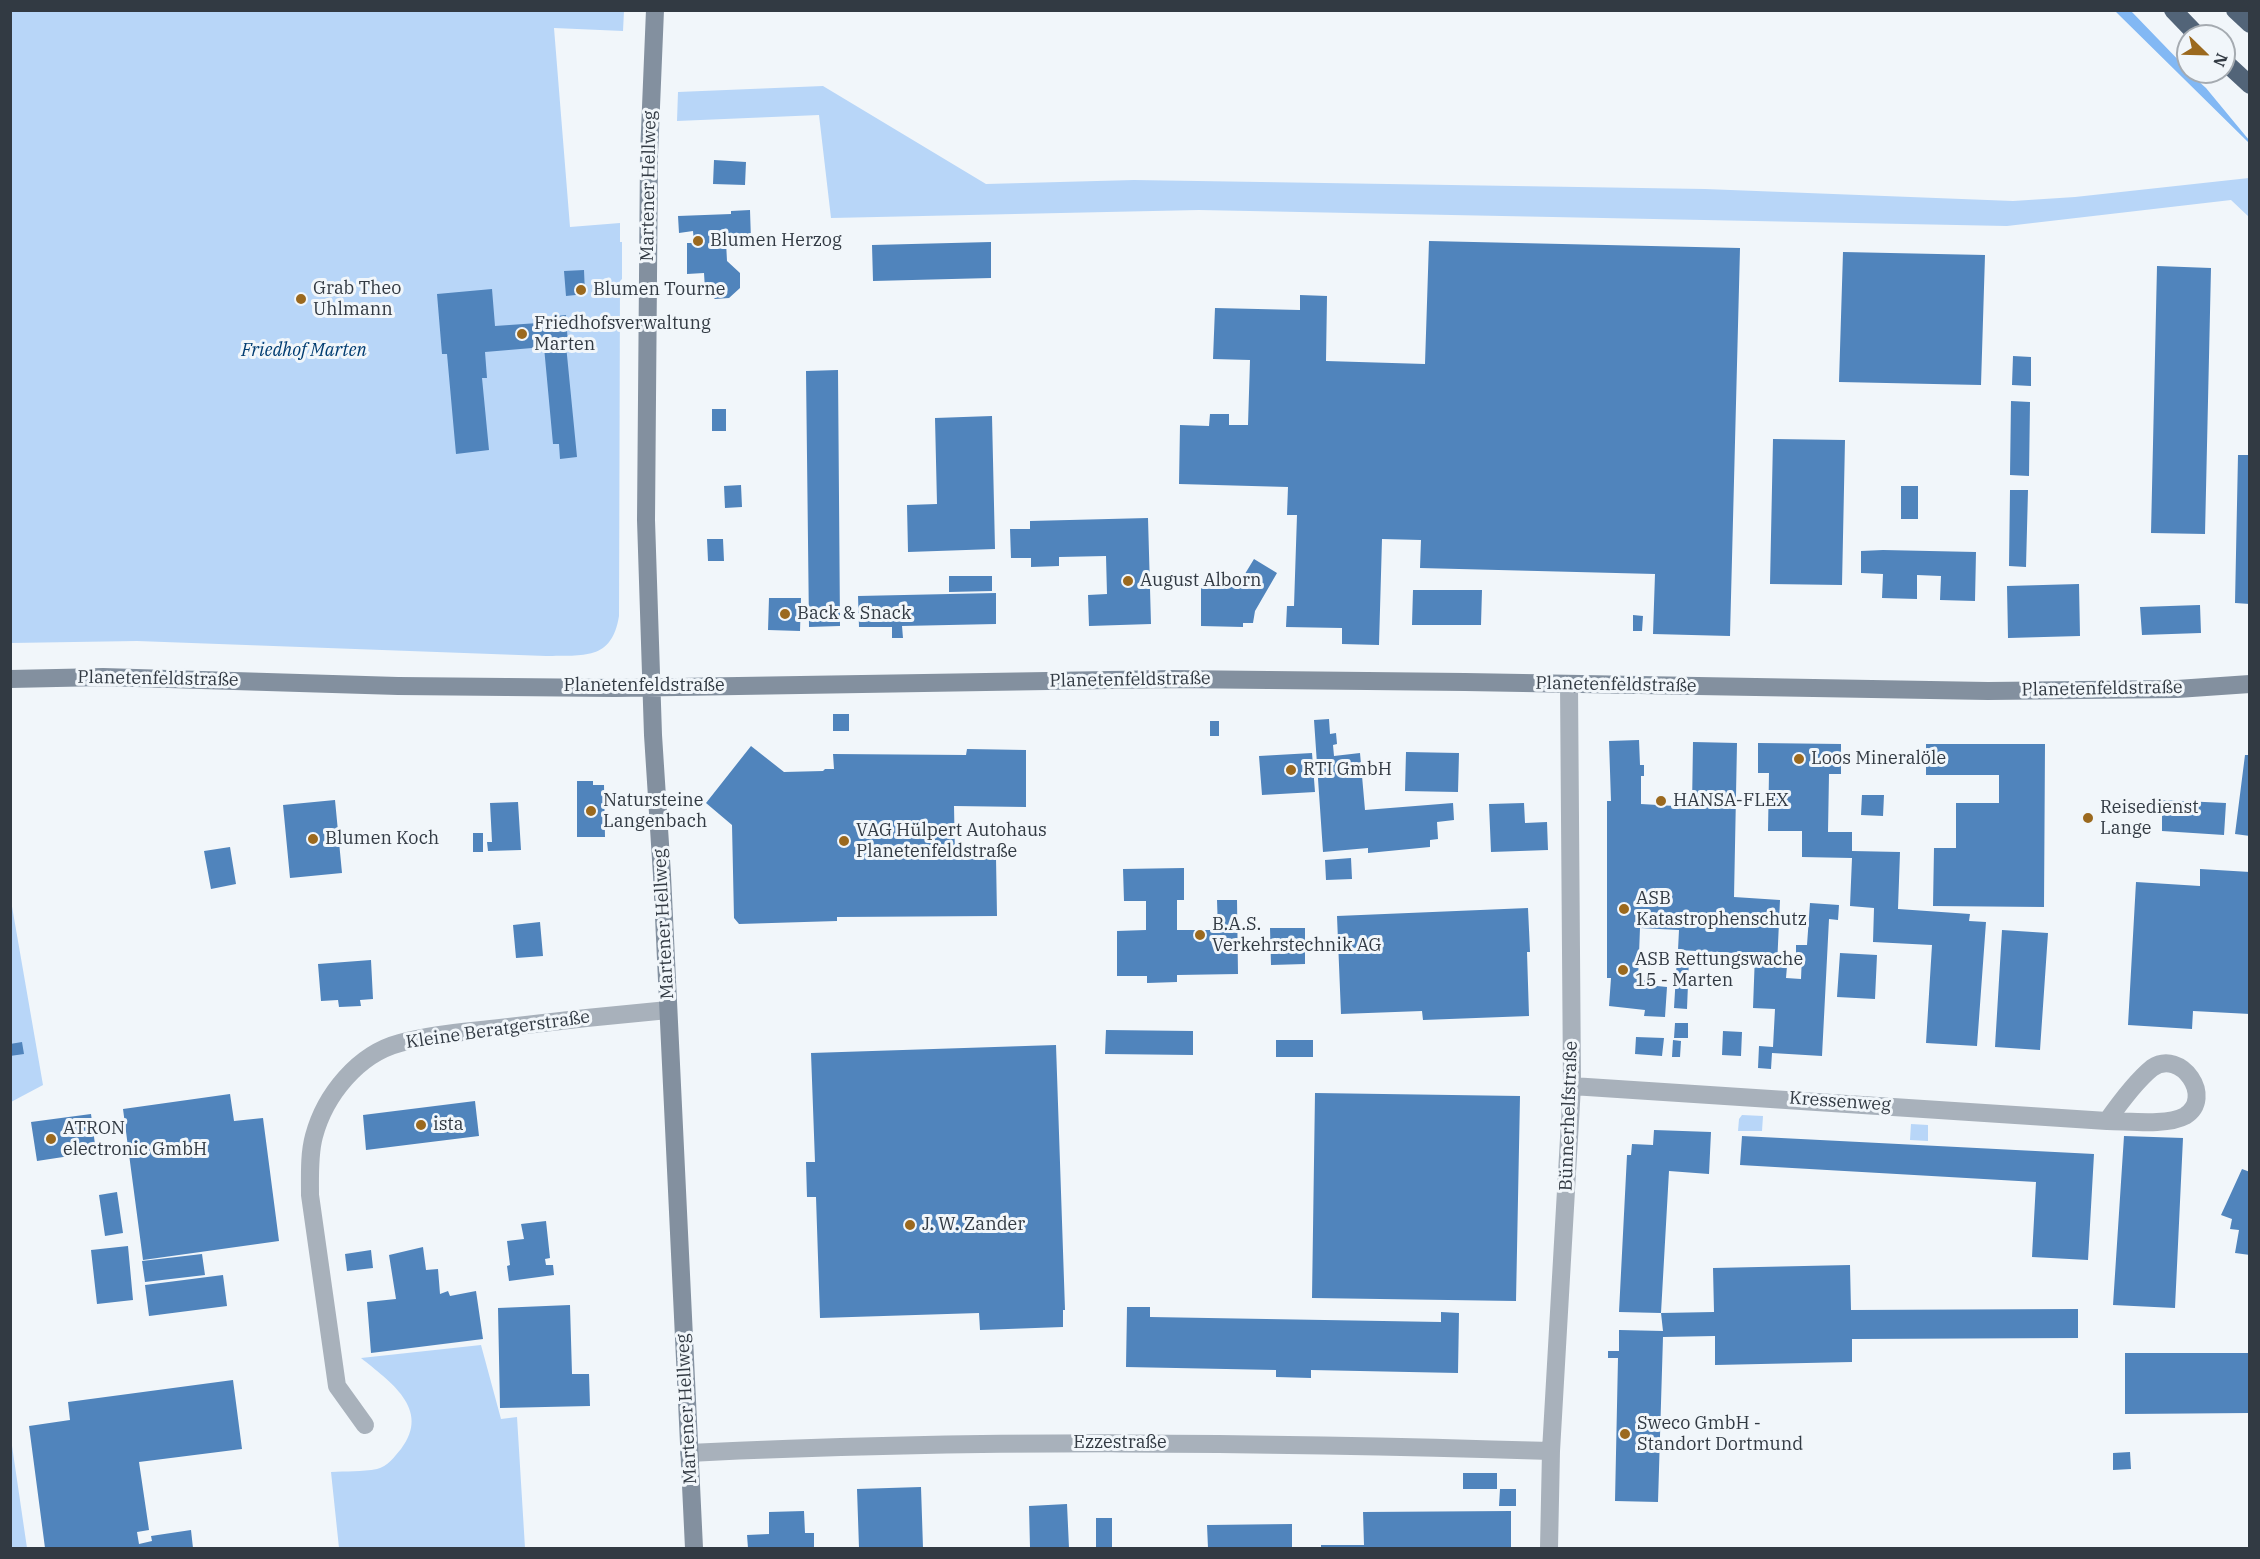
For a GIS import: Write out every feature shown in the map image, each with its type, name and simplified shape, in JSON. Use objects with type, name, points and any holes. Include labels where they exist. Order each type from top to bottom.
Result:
[{"type":"highway","points":[[2173,10],[2186,24]]},
{"type":"highway","points":[[2235,10],[2250,24]]},
{"type":"highway","points":[[2236,72],[2250,85]]},
{"type":"street","name":"Martener Hellweg","points":[[655,10],[649,155],[646,520],[653,735],[694,1548]]},
{"type":"street","name":"Planetenfeldstraße","points":[[10,678],[103,677],[398,686],[652,687],[1171,679],[1988,692],[2177,689],[2250,684]]},
{"type":"street","name":"Bünnerhelfstraße","points":[[1549,1548],[1551,1451],[1572,1086],[1569,684]]},
{"type":"street","name":"Kleine Beratgerstraße","points":[[365,1425],[337,1386],[310,1195],[313,1137],[334,1092],[362,1062],[381,1050],[400,1043],[498,1028],[668,1010]]},
{"type":"street","name":"Kressenweg","points":[[1572,1086],[2107,1121],[2158,1121],[2176,1120],[2188,1115],[2194,1104],[2196,1092],[2193,1079],[2184,1070],[2174,1065],[2164,1064],[2153,1068],[2120,1102],[2107,1121]]},
{"type":"street","name":"Ezzestraße","points":[[689,1453],[958,1443],[1133,1443],[1551,1451]]},
{"type":"green space","name":"Friedhof Marten","points":[[10,11],[624,11],[623,31],[554,28],[570,227],[620,223],[620,242],[622,242],[619,616],[610,641],[603,648],[584,655],[546,656],[137,641],[11,643]]},
{"type":"green space","points":[[823,86],[986,184],[1134,180],[1705,189],[2013,201],[2075,197],[2249,178],[2249,217],[2231,200],[2007,226],[1199,210],[831,218],[819,115],[677,121],[678,92]]},
{"type":"green space","points":[[10,895],[43,1085],[11,1102],[10,1102]]},
{"type":"green space","points":[[1742,1115],[1763,1116],[1762,1131],[1738,1131],[1739,1119]]},
{"type":"green space","points":[[1911,1124],[1928,1125],[1928,1141],[1910,1140]]},
{"type":"green space","points":[[481,1345],[501,1419],[517,1417],[525,1548],[339,1548],[331,1472],[371,1470],[384,1466],[401,1449],[409,1435],[412,1421],[403,1397],[394,1386],[361,1358]]},
{"type":"green space","points":[[11,1439],[27,1548],[11,1548]]},
{"type":"shaded area","points":[[2115,11],[2131,11],[2176,58],[2176,71]]},
{"type":"shaded area","points":[[2189,84],[2202,84],[2206,88],[2249,140],[2249,143]]},
{"type":"building","points":[[714,160],[746,162],[745,185],[713,184]]},
{"type":"building","points":[[750,210],[751,241],[726,242],[727,261],[740,273],[740,288],[729,298],[715,299],[705,289],[704,273],[687,274],[687,243],[694,243],[693,231],[679,233],[678,216],[731,214],[731,211]]},
{"type":"building","points":[[1429,241],[1740,248],[1730,636],[1653,634],[1655,574],[1420,568],[1421,540],[1382,539],[1379,645],[1342,644],[1342,628],[1286,627],[1287,606],[1294,606],[1297,515],[1287,515],[1288,487],[1179,484],[1180,425],[1209,426],[1210,414],[1229,414],[1229,425],[1248,425],[1250,360],[1213,359],[1215,308],[1300,310],[1300,295],[1327,296],[1326,361],[1425,364]]},
{"type":"building","points":[[991,242],[991,278],[873,281],[872,245]]},
{"type":"building","points":[[1843,252],[1985,255],[1981,385],[1839,382]]},
{"type":"building","points":[[2157,266],[2211,268],[2205,534],[2151,533]]},
{"type":"building","points":[[584,270],[585,294],[566,296],[564,271]]},
{"type":"building","points":[[492,289],[495,326],[538,323],[538,318],[566,315],[568,345],[566,345],[577,457],[560,459],[559,444],[553,444],[544,347],[485,352],[487,378],[482,378],[489,450],[456,454],[447,354],[442,354],[437,294]]},
{"type":"building","points":[[2013,356],[2031,357],[2031,386],[2012,385]]},
{"type":"building","points":[[838,370],[840,626],[809,627],[806,371]]},
{"type":"building","points":[[2011,401],[2030,402],[2029,476],[2010,475]]},
{"type":"building","points":[[712,409],[726,409],[726,431],[712,431]]},
{"type":"building","points":[[992,416],[995,549],[908,552],[907,505],[937,504],[935,418]]},
{"type":"building","points":[[1773,439],[1845,440],[1842,585],[1770,584]]},
{"type":"building","points":[[2238,455],[2250,455],[2250,604],[2235,603]]},
{"type":"building","points":[[741,485],[742,507],[725,508],[724,486]]},
{"type":"building","points":[[1901,486],[1918,486],[1918,519],[1901,519]]},
{"type":"building","points":[[2010,490],[2028,490],[2026,567],[2009,566]]},
{"type":"building","name":"August Alborn","points":[[1148,518],[1151,624],[1089,626],[1088,595],[1107,594],[1106,556],[1059,557],[1059,566],[1031,567],[1031,558],[1011,558],[1010,529],[1030,529],[1030,521]]},
{"type":"building","points":[[707,539],[723,539],[724,561],[708,561]]},
{"type":"building","points":[[1861,551],[1976,552],[1975,601],[1940,600],[1941,576],[1917,575],[1917,599],[1882,598],[1883,574],[1861,573]]},
{"type":"building","points":[[1254,559],[1277,573],[1255,611],[1253,623],[1243,623],[1243,627],[1201,626],[1201,586],[1237,587]]},
{"type":"building","points":[[949,576],[992,576],[992,591],[949,592]]},
{"type":"building","points":[[2079,584],[2080,636],[2008,638],[2007,586]]},
{"type":"building","points":[[1413,590],[1482,590],[1481,625],[1412,625]]},
{"type":"building","points":[[996,593],[996,624],[902,626],[903,638],[892,638],[892,627],[859,627],[858,596]]},
{"type":"building","name":"Back & Snack","points":[[769,598],[801,598],[800,631],[768,630]]},
{"type":"building","points":[[2200,605],[2201,633],[2142,635],[2140,607]]},
{"type":"building","points":[[1633,615],[1643,616],[1642,631],[1633,631]]},
{"type":"building","points":[[833,714],[849,714],[849,731],[833,731]]},
{"type":"building","points":[[1329,719],[1330,734],[1336,733],[1337,744],[1333,745],[1334,756],[1360,753],[1365,810],[1453,803],[1454,820],[1437,822],[1438,839],[1430,840],[1430,847],[1368,853],[1368,848],[1323,852],[1314,720]]},
{"type":"building","points":[[1210,721],[1219,721],[1219,736],[1210,736]]},
{"type":"building","points":[[1639,740],[1640,765],[1644,765],[1644,776],[1641,776],[1641,804],[1692,807],[1693,742],[1737,743],[1734,897],[1780,900],[1777,966],[1787,966],[1786,978],[1801,979],[1802,954],[1796,953],[1796,945],[1807,945],[1810,903],[1839,905],[1838,920],[1829,919],[1822,1056],[1772,1053],[1771,1069],[1758,1068],[1759,1046],[1773,1047],[1775,1009],[1753,1008],[1755,954],[1678,950],[1679,930],[1640,928],[1638,980],[1648,980],[1647,985],[1667,987],[1665,1017],[1644,1016],[1645,1010],[1609,1006],[1611,978],[1607,978],[1607,801],[1611,801],[1609,741]]},
{"type":"building","points":[[1758,743],[1841,744],[1841,774],[1829,774],[1828,832],[1852,832],[1852,851],[1900,852],[1898,909],[1970,914],[1969,921],[1986,922],[1977,1046],[1926,1043],[1932,945],[1873,942],[1874,908],[1850,906],[1852,858],[1802,857],[1802,831],[1768,831],[1769,773],[1758,773]]},
{"type":"building","points":[[1926,744],[2045,744],[2044,907],[1933,906],[1934,848],[1956,848],[1956,803],[1999,803],[1999,775],[1926,775]]},
{"type":"building","name":"VAG Hülpert Autohaus Planetenfeldstraße","points":[[751,746],[784,772],[834,769],[833,754],[966,755],[967,749],[1026,750],[1026,807],[954,806],[955,857],[996,857],[997,916],[837,917],[837,921],[739,924],[734,918],[732,825],[706,803]]},
{"type":"building","points":[[1406,752],[1459,753],[1458,792],[1405,791]]},
{"type":"building","points":[[1312,753],[1315,792],[1262,795],[1259,756]]},
{"type":"building","points":[[2245,755],[2250,755],[2250,836],[2235,834]]},
{"type":"building","name":"Natursteine Langenbach","points":[[577,781],[593,781],[593,785],[604,785],[605,837],[577,837]]},
{"type":"building","points":[[1862,795],[1884,795],[1883,816],[1861,815]]},
{"type":"building","name":"Blumen Koch","points":[[335,800],[342,873],[290,878],[283,805]]},
{"type":"building","points":[[2162,800],[2226,803],[2224,835],[2162,831]]},
{"type":"building","points":[[518,802],[521,850],[488,851],[487,842],[492,842],[490,803]]},
{"type":"building","points":[[1524,803],[1525,823],[1547,822],[1548,850],[1491,852],[1489,804]]},
{"type":"building","points":[[473,833],[483,833],[483,852],[473,852]]},
{"type":"building","points":[[230,847],[236,884],[211,889],[204,851]]},
{"type":"building","points":[[1351,858],[1352,879],[1326,880],[1325,860]]},
{"type":"building","points":[[1184,868],[1184,900],[1177,900],[1177,930],[1218,930],[1217,900],[1237,900],[1238,974],[1177,975],[1177,982],[1147,983],[1147,976],[1117,976],[1117,931],[1146,930],[1146,901],[1124,901],[1123,869]]},
{"type":"building","points":[[2200,869],[2250,872],[2250,1014],[2193,1011],[2192,1029],[2128,1025],[2136,882],[2200,886]]},
{"type":"building","points":[[1528,908],[1529,1016],[1423,1020],[1422,1011],[1341,1014],[1337,916]]},
{"type":"building","points":[[540,922],[543,956],[516,958],[513,925]]},
{"type":"building","points":[[1270,928],[1305,928],[1305,964],[1271,965]]},
{"type":"building","points":[[2002,930],[2048,933],[2040,1050],[1995,1047]]},
{"type":"building","points":[[1840,953],[1877,955],[1875,999],[1837,997]]},
{"type":"building","points":[[1677,958],[1689,959],[1687,1009],[1674,1008]]},
{"type":"building","points":[[371,960],[373,999],[360,1000],[361,1006],[339,1007],[338,1000],[321,1001],[318,964]]},
{"type":"building","points":[[1675,1023],[1688,1023],[1688,1038],[1674,1038]]},
{"type":"building","points":[[1106,1030],[1193,1031],[1193,1055],[1105,1054]]},
{"type":"building","points":[[1723,1031],[1742,1032],[1741,1056],[1722,1055]]},
{"type":"building","points":[[1636,1037],[1664,1038],[1662,1056],[1635,1054]]},
{"type":"building","points":[[1276,1040],[1313,1040],[1313,1057],[1276,1057]]},
{"type":"building","points":[[1673,1040],[1681,1041],[1680,1057],[1672,1057]]},
{"type":"building","points":[[22,1042],[24,1054],[10,1056],[10,1044]]},
{"type":"building","points":[[1056,1045],[1065,1310],[1063,1310],[1063,1327],[980,1330],[979,1313],[820,1318],[816,1197],[807,1197],[806,1162],[815,1162],[811,1053]]},
{"type":"building","points":[[1315,1093],[1520,1096],[1516,1301],[1312,1298]]},
{"type":"building","points":[[230,1094],[234,1121],[263,1118],[279,1241],[143,1260],[123,1109]]},
{"type":"building","name":"ista","points":[[475,1101],[479,1136],[366,1150],[363,1115]]},
{"type":"building","points":[[91,1114],[96,1152],[37,1161],[31,1122]]},
{"type":"building","points":[[1654,1130],[1711,1132],[1709,1174],[1669,1171],[1661,1313],[1619,1312],[1627,1155],[1631,1155],[1632,1144],[1653,1145]]},
{"type":"building","points":[[1742,1136],[2094,1154],[2088,1260],[2032,1257],[2036,1182],[1740,1165]]},
{"type":"building","points":[[2124,1136],[2183,1138],[2175,1308],[2113,1305]]},
{"type":"building","points":[[2242,1169],[2250,1172],[2250,1255],[2235,1253],[2239,1230],[2230,1229],[2232,1219],[2221,1215]]},
{"type":"building","points":[[117,1192],[123,1233],[105,1236],[99,1195]]},
{"type":"building","points":[[546,1221],[550,1258],[545,1259],[546,1265],[553,1265],[554,1275],[509,1281],[507,1241],[524,1239],[521,1224]]},
{"type":"building","points":[[128,1246],[133,1300],[97,1304],[91,1250]]},
{"type":"building","points":[[423,1247],[426,1270],[438,1269],[440,1294],[448,1291],[450,1296],[476,1291],[483,1339],[371,1353],[367,1302],[396,1299],[389,1255]]},
{"type":"building","points":[[371,1250],[373,1268],[347,1271],[345,1254]]},
{"type":"building","points":[[202,1254],[205,1275],[145,1282],[142,1261]]},
{"type":"building","points":[[1850,1265],[1851,1310],[2078,1309],[2078,1338],[1852,1339],[1852,1362],[1715,1365],[1715,1336],[1663,1337],[1658,1502],[1615,1501],[1618,1358],[1608,1358],[1608,1351],[1619,1351],[1619,1330],[1663,1331],[1661,1313],[1714,1312],[1713,1268]]},
{"type":"building","points":[[223,1275],[227,1306],[149,1316],[145,1285]]},
{"type":"building","points":[[570,1305],[572,1374],[589,1374],[590,1406],[500,1408],[498,1308]]},
{"type":"building","points":[[1127,1307],[1150,1307],[1150,1317],[1441,1322],[1441,1312],[1459,1313],[1458,1373],[1311,1370],[1311,1378],[1276,1377],[1276,1370],[1126,1367]]},
{"type":"building","points":[[2125,1353],[2250,1353],[2250,1413],[2125,1414]]},
{"type":"building","points":[[233,1380],[242,1449],[139,1462],[149,1530],[137,1532],[139,1544],[152,1541],[151,1536],[191,1530],[193,1548],[45,1548],[29,1426],[70,1420],[68,1402]]},
{"type":"building","points":[[2130,1452],[2131,1469],[2113,1470],[2113,1453]]},
{"type":"building","points":[[1463,1473],[1497,1473],[1497,1489],[1463,1489]]},
{"type":"building","points":[[921,1487],[923,1548],[859,1548],[857,1489]]},
{"type":"building","points":[[1500,1489],[1516,1489],[1516,1506],[1499,1506]]},
{"type":"building","points":[[1067,1504],[1069,1548],[1030,1548],[1029,1506]]},
{"type":"building","points":[[804,1511],[805,1533],[814,1533],[814,1548],[748,1548],[747,1535],[769,1534],[769,1512]]},
{"type":"building","points":[[1511,1511],[1511,1548],[1321,1548],[1321,1545],[1364,1545],[1363,1512]]},
{"type":"building","points":[[1096,1518],[1112,1518],[1112,1548],[1096,1548]]},
{"type":"building","points":[[1292,1524],[1292,1548],[1208,1548],[1207,1525]]},
{"type":"place","name":"Blumen Herzog","points":[[698,241]]},
{"type":"place","name":"Blumen Tourne","points":[[581,290]]},
{"type":"place","name":"Grab Theo Uhlmann","points":[[301,299]]},
{"type":"place","name":"Friedhofsverwaltung Marten","points":[[522,334]]},
{"type":"place","name":"August Alborn","points":[[1128,581]]},
{"type":"place","name":"Back & Snack","points":[[785,614]]},
{"type":"place","name":"Loos Mineralöle","points":[[1799,759]]},
{"type":"place","name":"RTI GmbH","points":[[1291,770]]},
{"type":"place","name":"HANSA-FLEX","points":[[1661,801]]},
{"type":"place","name":"Natursteine Langenbach","points":[[591,811]]},
{"type":"place","name":"Reisedienst Lange","points":[[2088,818]]},
{"type":"place","name":"Blumen Koch","points":[[313,839]]},
{"type":"place","name":"VAG Hülpert Autohaus Planetenfeldstraße","points":[[844,841]]},
{"type":"place","name":"ASB Katastrophenschutz","points":[[1624,909]]},
{"type":"place","name":"B.A.S. Verkehrstechnik AG","points":[[1200,935]]},
{"type":"place","name":"ASB Rettungswache 15 - Marten","points":[[1623,970]]},
{"type":"place","name":"ista","points":[[421,1125]]},
{"type":"place","name":"ATRON electronic GmbH","points":[[51,1139]]},
{"type":"place","name":"J. W. Zander","points":[[910,1225]]},
{"type":"place","name":"Sweco GmbH - Standort Dortmund","points":[[1625,1434]]}]
